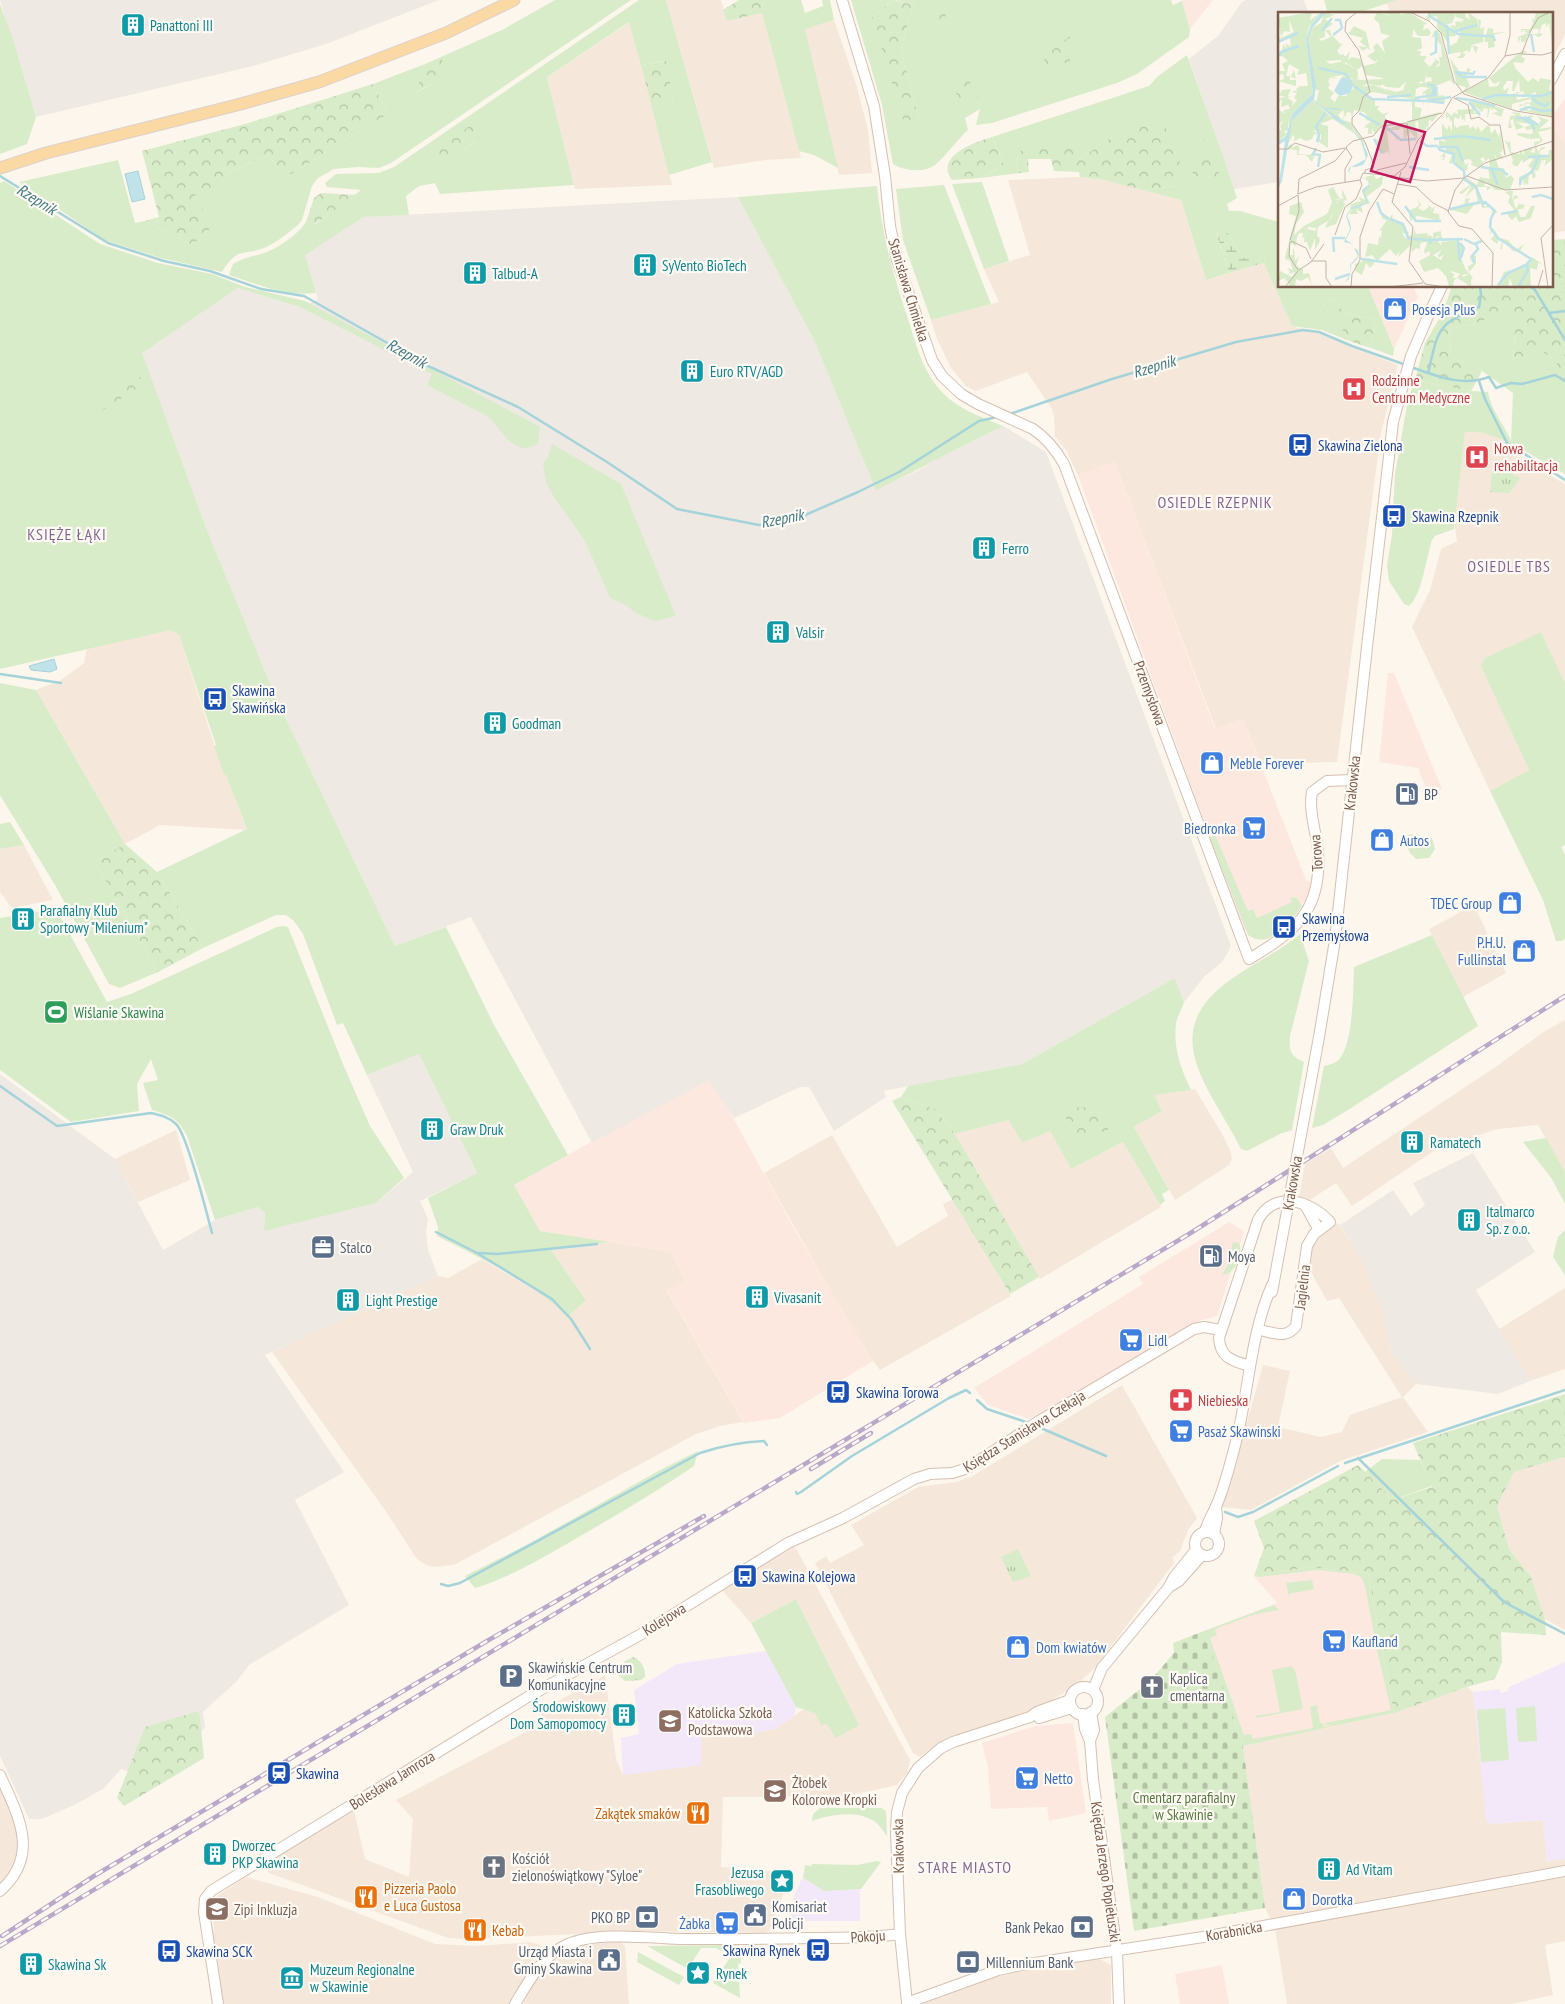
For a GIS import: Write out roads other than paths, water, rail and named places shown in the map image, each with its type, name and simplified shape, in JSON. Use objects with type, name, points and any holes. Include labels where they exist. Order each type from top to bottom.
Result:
[{"type":"main road","points":[[3,166],[319,82],[446,33],[514,0]]},
{"type":"street","name":"Stanisława Chmielka","points":[[842,0],[874,106],[885,176],[890,226],[897,260],[932,360],[951,386],[978,404],[1041,434]]},
{"type":"street","points":[[1552,78],[1565,54]]},
{"type":"street","name":"Krakowska","points":[[1244,1406],[1250,1391],[1271,1302],[1272,1285],[1319,1037],[1335,940],[1393,422],[1412,356],[1425,321],[1441,288]]},
{"type":"street","name":"Przemysłowa","points":[[1041,434],[1059,456],[1071,480],[1248,959]]},
{"type":"street","name":"Torowa","points":[[1248,959],[1286,935],[1297,925],[1312,899],[1319,871],[1311,806],[1312,792],[1327,781],[1353,780]]},
{"type":"street","points":[[1250,1366],[1233,1361],[1223,1354],[1220,1345],[1221,1330],[1262,1212],[1268,1206],[1279,1201],[1305,1206],[1319,1230]]},
{"type":"street","name":"Jagielnia","points":[[1264,1331],[1284,1334],[1289,1333],[1296,1326],[1307,1246],[1319,1230],[1330,1222],[1315,1208],[1305,1206]]},
{"type":"street","name":"Krakowska","points":[[1209,1533],[1209,1517],[1216,1506],[1230,1465],[1244,1406],[1250,1366],[1265,1302],[1272,1285]]},
{"type":"street","name":"Księdza Stanisława Czekaja","points":[[796,1539],[843,1518],[914,1479],[930,1474],[952,1473],[968,1468],[1039,1421],[1194,1329],[1207,1327],[1221,1330]]},
{"type":"street","points":[[1087,1713],[1071,1704],[1076,1689],[1088,1689],[1092,1675],[1102,1668],[1169,1586],[1179,1581],[1199,1553],[1196,1539],[1209,1533],[1219,1542],[1217,1552],[1210,1556],[1199,1553]]},
{"type":"street","name":"Kolejowa","points":[[531,1695],[599,1659],[796,1539]]},
{"type":"street","name":"Księdza Jerzego Popiełuszki","points":[[1088,1689],[1098,1702],[1087,1713],[1094,1730],[1090,1741],[1093,1780],[1117,1951],[1118,2004]]},
{"type":"street","name":"Bolesława Jamroza","points":[[218,2004],[204,1912],[204,1902],[211,1891],[531,1695]]},
{"type":"street","name":"Krakowska","points":[[907,2003],[900,1934],[896,1822],[900,1799],[908,1782],[923,1762],[947,1745],[1030,1717],[1037,1712],[1071,1704]]},
{"type":"street","points":[[0,1774],[19,1818],[24,1840],[20,1862],[14,1876],[0,1891]]},
{"type":"street","name":"Korabnicka","points":[[907,2003],[998,1970],[1215,1935],[1565,1871]]},
{"type":"street","name":"Pokoju","points":[[515,2004],[536,1970],[548,1957],[560,1948],[589,1938],[745,1939],[874,1937],[900,1934]]},
{"type":"water","points":[[138,171],[145,199],[132,202],[125,174]]},
{"type":"water","points":[[54,659],[57,669],[50,672],[31,670],[29,666]]},
{"type":"waterway","name":"Rzepnik","points":[[0,176],[108,243],[164,261],[210,271],[261,289],[304,296],[428,366],[518,407],[607,462],[677,509],[759,525],[796,519],[899,472],[979,421],[997,417]]},
{"type":"waterway","points":[[1428,373],[1435,346],[1442,330],[1454,319],[1479,307],[1480,288]]},
{"type":"waterway","points":[[1532,288],[1565,340]]},
{"type":"waterway","points":[[1549,313],[1565,311]]},
{"type":"waterway","name":"Rzepnik","points":[[1010,414],[1112,379],[1236,342],[1303,330],[1319,332],[1406,365]]},
{"type":"waterway","name":"Rzepnik","points":[[1411,367],[1459,381],[1479,380],[1489,377],[1496,388],[1511,383],[1522,384],[1555,375],[1565,381]]},
{"type":"waterway","points":[[1479,381],[1485,399],[1507,443],[1565,480]]},
{"type":"waterway","points":[[0,674],[61,683]]},
{"type":"waterway","points":[[0,1086],[57,1126],[151,1113],[164,1117],[176,1124],[181,1131],[191,1158],[212,1233]]},
{"type":"waterway","points":[[436,1232],[477,1253],[552,1299],[571,1319],[590,1349]]},
{"type":"waterway","points":[[479,1253],[497,1254],[597,1244]]},
{"type":"waterway","points":[[796,1492],[797,1494],[801,1492],[852,1456],[949,1398],[966,1390],[970,1393]]},
{"type":"waterway","points":[[1345,1463],[1565,1390]]},
{"type":"waterway","points":[[977,1400],[987,1409],[1029,1423]]},
{"type":"waterway","points":[[1036,1426],[1106,1456]]},
{"type":"waterway","points":[[441,1584],[448,1586],[460,1583],[700,1453],[723,1446],[747,1442],[764,1441],[767,1445]]},
{"type":"waterway","points":[[1358,1458],[1504,1602],[1565,1634]]},
{"type":"waterway","points":[[1225,1512],[1238,1517],[1253,1512],[1338,1466]]},
{"type":"railway","points":[[0,1946],[1189,1234],[1565,996]]},
{"type":"railway","points":[[811,1469],[871,1433]]},
{"type":"railway","points":[[2,1936],[94,1876],[487,1641],[704,1516]]},
{"type":"place","name":"Panattoni III","points":[[133,25]]},
{"type":"place","name":"SyVento BioTech","points":[[645,265]]},
{"type":"place","name":"Talbud-A","points":[[475,273]]},
{"type":"place","name":"Posesja Plus","points":[[1395,309]]},
{"type":"place","name":"Euro RTV/AGD","points":[[692,371]]},
{"type":"place","name":"Rodzinne Centrum Medyczne","points":[[1354,389]]},
{"type":"place","name":"Skawina Zielona","points":[[1300,445]]},
{"type":"place","name":"Nowa rehabilitacja","points":[[1477,457]]},
{"type":"place","name":"Skawina Rzepnik","points":[[1394,516]]},
{"type":"place","name":"Ferro","points":[[984,548]]},
{"type":"place","name":"Valsir","points":[[778,632]]},
{"type":"place","name":"Skawina Skawińska","points":[[215,699]]},
{"type":"place","name":"Goodman","points":[[495,723]]},
{"type":"place","name":"Meble Forever","points":[[1212,763]]},
{"type":"place","name":"BP","points":[[1407,794]]},
{"type":"place","name":"Biedronka","points":[[1254,828]]},
{"type":"place","name":"Autos","points":[[1382,840]]},
{"type":"place","name":"TDEC Group","points":[[1510,903]]},
{"type":"place","name":"Parafialny Klub Sportowy \"Milenium\"","points":[[23,919]]},
{"type":"place","name":"Skawina Przemysłowa","points":[[1284,927]]},
{"type":"place","name":"P.H.U. Fullinstal","points":[[1524,951]]},
{"type":"place","name":"Wiślanie Skawina","points":[[56,1012]]},
{"type":"place","name":"Graw Druk","points":[[432,1129]]},
{"type":"place","name":"Ramatech","points":[[1412,1142]]},
{"type":"place","name":"Italmarco Sp. z o.o.","points":[[1469,1220]]},
{"type":"place","name":"Stalco","points":[[323,1247]]},
{"type":"place","name":"Moya","points":[[1211,1256]]},
{"type":"place","name":"Vivasanit","points":[[757,1297]]},
{"type":"place","name":"Light Prestige","points":[[348,1300]]},
{"type":"place","name":"Lidl","points":[[1131,1340]]},
{"type":"place","name":"Skawina Torowa","points":[[838,1392]]},
{"type":"place","name":"Niebieska","points":[[1181,1400]]},
{"type":"place","name":"Pasaż Skawinski","points":[[1181,1431]]},
{"type":"place","name":"Skawina Kolejowa","points":[[745,1576]]},
{"type":"place","name":"Kaufland","points":[[1334,1641]]},
{"type":"place","name":"Dom kwiatów","points":[[1018,1647]]},
{"type":"place","name":"Skawińskie Centrum Komunikacyjne","points":[[511,1676]]},
{"type":"place","name":"Kaplica cmentarna","points":[[1152,1687]]},
{"type":"place","name":"Środowiskowy Dom Samopomocy","points":[[624,1715]]},
{"type":"place","name":"Katolicka Szkoła Podstawowa","points":[[670,1721]]},
{"type":"place","name":"Skawina","points":[[279,1773]]},
{"type":"place","name":"Netto","points":[[1027,1778]]},
{"type":"place","name":"Żłobek Kolorowe Kropki","points":[[775,1791]]},
{"type":"place","name":"Zakątek smaków","points":[[698,1813]]},
{"type":"place","name":"Dworzec PKP Skawina","points":[[215,1854]]},
{"type":"place","name":"Kościół zielonoświątkowy \"Syloe\"","points":[[494,1867]]},
{"type":"place","name":"Ad Vitam","points":[[1329,1869]]},
{"type":"place","name":"Jezusa Frasobliwego","points":[[782,1881]]},
{"type":"place","name":"Pizzeria Paolo e Luca Gustosa","points":[[366,1897]]},
{"type":"place","name":"Dorotka","points":[[1294,1899]]},
{"type":"place","name":"Zipi Inkluzja","points":[[217,1909]]},
{"type":"place","name":"Komisariat Policji","points":[[755,1915]]},
{"type":"place","name":"PKO BP","points":[[647,1917]]},
{"type":"place","name":"Żabka","points":[[727,1923]]},
{"type":"place","name":"Bank Pekao","points":[[1082,1927]]},
{"type":"place","name":"Kebab","points":[[475,1930]]},
{"type":"place","name":"Skawina Rynek","points":[[818,1950]]},
{"type":"place","name":"Skawina SCK","points":[[169,1951]]},
{"type":"place","name":"Urząd Miasta i Gminy Skawina","points":[[609,1960]]},
{"type":"place","name":"Millennium Bank","points":[[968,1962]]},
{"type":"place","name":"Skawina Sk","points":[[31,1964]]},
{"type":"place","name":"Rynek","points":[[698,1973]]},
{"type":"place","name":"Muzeum Regionalne w Skawinie","points":[[292,1978]]},
{"type":"district","name":"OSIEDLE RZEPNIK","points":[[1215,502]]},
{"type":"district","name":"KSIĘŻE ŁĄKI","points":[[67,534]]},
{"type":"district","name":"OSIEDLE TBS","points":[[1509,566]]},
{"type":"district","name":"STARE MIASTO","points":[[965,1867]]},
{"type":"park label","name":"Cmentarz parafialny w Skawinie","points":[[1184,1806]]}]
